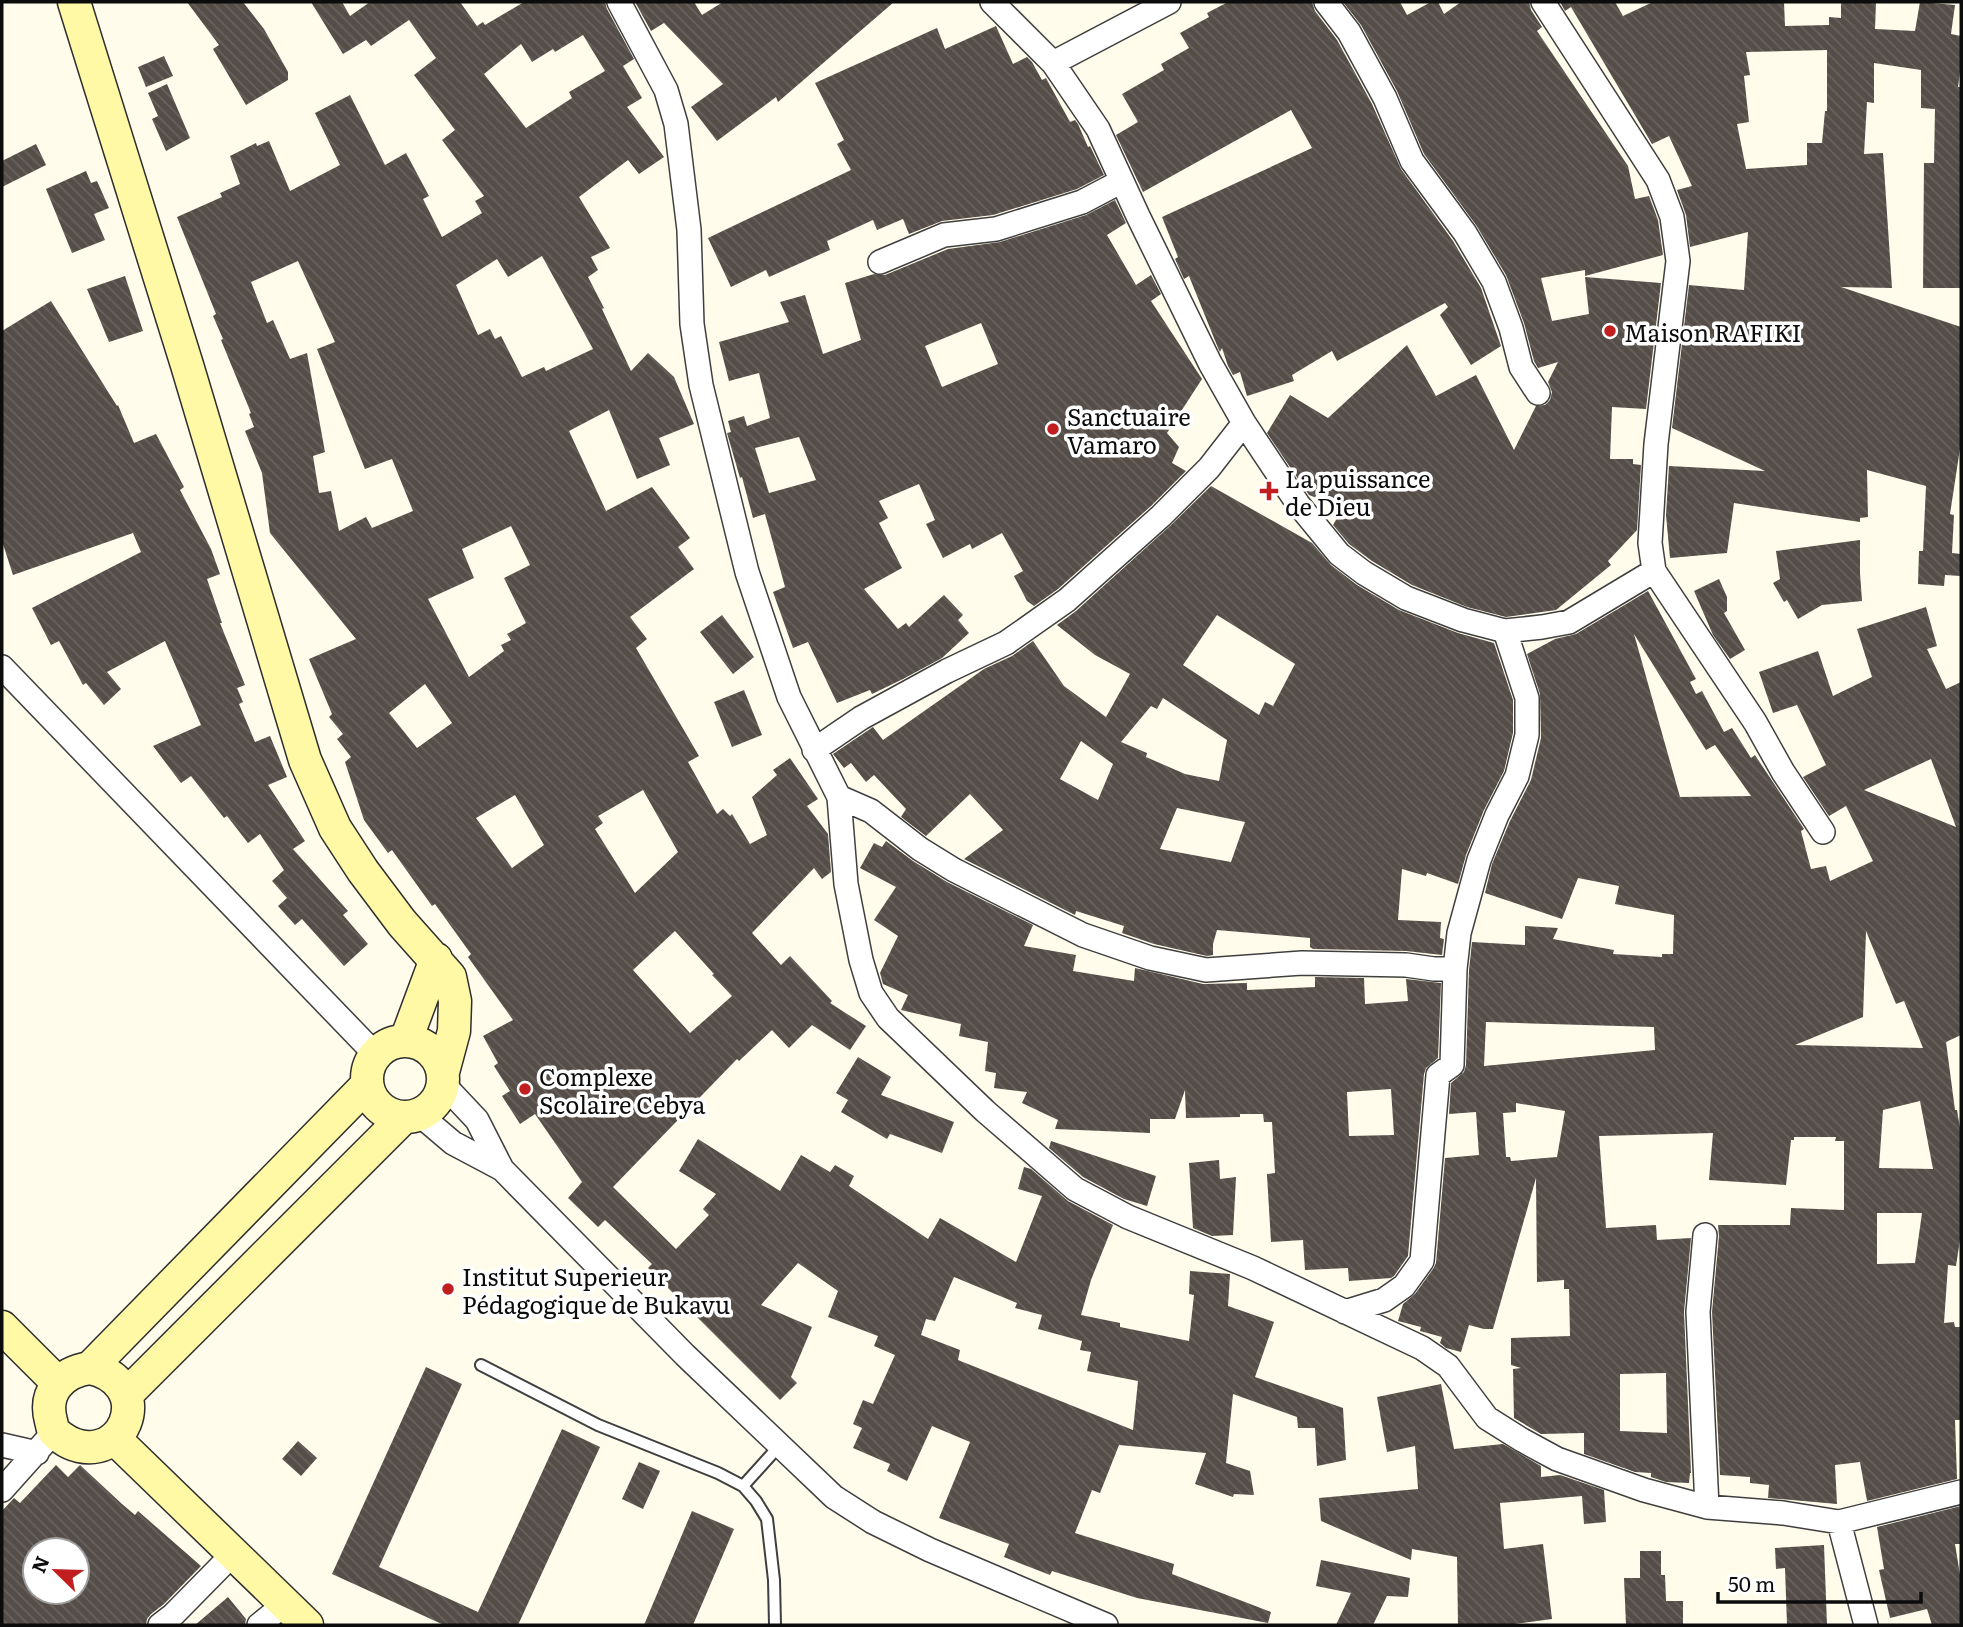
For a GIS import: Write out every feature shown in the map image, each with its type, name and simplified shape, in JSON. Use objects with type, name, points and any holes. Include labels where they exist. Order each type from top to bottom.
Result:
[{"type":"street","points":[[74,2],[187,365],[305,760],[335,828],[402,923],[450,977],[455,1001],[454,1031],[434,1104],[412,1117],[126,1395]]},
{"type":"street","points":[[618,2],[666,90],[676,124],[689,230],[692,324],[701,385],[747,572],[789,697],[839,797],[846,884],[861,960],[871,993],[888,1018],[985,1111],[1075,1189],[1128,1217],[1253,1268],[1422,1348],[1448,1366],[1487,1418],[1557,1460],[1644,1490],[1707,1507],[1839,1521],[1961,1492]]},
{"type":"street","points":[[992,2],[1053,63],[1098,129],[1210,363],[1244,423],[1298,504],[1339,554],[1364,573],[1406,598],[1463,620],[1505,631],[1569,622],[1654,571]]},
{"type":"street","points":[[1053,63],[1169,2]]},
{"type":"street","points":[[1326,2],[1349,32],[1385,98],[1412,161],[1465,233],[1494,282],[1511,328],[1521,367],[1538,393]]},
{"type":"street","points":[[1543,2],[1658,180],[1672,217],[1678,261],[1655,456],[1650,543],[1654,571],[1755,722],[1783,772],[1823,832]]},
{"type":"street","points":[[880,262],[944,235],[996,229],[1082,202],[1122,181]]},
{"type":"street","points":[[814,750],[862,718],[947,671],[1006,643],[1066,600],[1161,516],[1209,468],[1244,423]]},
{"type":"street","points":[[1345,1312],[1384,1300],[1404,1286],[1422,1261],[1437,1075],[1452,1065],[1455,970],[1460,933],[1479,860],[1497,815],[1517,776],[1527,735],[1527,698],[1505,631]]},
{"type":"street","points":[[6,681],[375,1054]]},
{"type":"street","points":[[839,797],[871,811],[920,849],[954,870],[1083,935],[1150,958],[1206,971],[1303,963],[1406,965],[1455,970]]},
{"type":"street","points":[[406,1040],[436,960]]},
{"type":"street","points":[[502,1169],[412,1117],[386,1113],[373,1102],[366,1086],[367,1069],[375,1054],[389,1043],[406,1040],[423,1044],[436,1056],[443,1079],[477,1120],[502,1169],[675,1345],[834,1497],[873,1522],[930,1550],[1106,1625]]},
{"type":"street","points":[[90,1368],[366,1086]]},
{"type":"street","points":[[1705,1235],[1698,1312],[1707,1507]]},
{"type":"street","points":[[2,1326],[58,1382]]},
{"type":"street","points":[[2,1445],[45,1443],[93,1448],[104,1445],[122,1429],[127,1418],[126,1395],[112,1376],[101,1371],[90,1368],[67,1375],[58,1382],[52,1393],[45,1443],[2,1490]]},
{"type":"street","points":[[114,1438],[296,1615]]},
{"type":"street","points":[[1839,1521],[1866,1625]]},
{"type":"street","points":[[160,1625],[181,1608],[233,1554]]},
{"type":"street","points":[[259,1625],[296,1615]]},
{"type":"lane","points":[[481,1364],[598,1425],[718,1473],[743,1486],[757,1501],[767,1519],[774,1580],[775,1625]]},
{"type":"lane","points":[[743,1486],[780,1445]]},
{"type":"building","points":[[187,2],[243,2],[264,29],[288,72],[288,80],[246,105],[213,49],[219,45]]},
{"type":"building","points":[[311,2],[342,2],[350,16],[370,2],[460,2],[477,26],[483,22],[485,25],[524,2],[605,2],[634,59],[623,66],[642,98],[627,107],[664,157],[639,174],[628,160],[579,197],[610,248],[591,257],[598,270],[588,277],[631,371],[648,353],[674,377],[694,424],[659,438],[670,465],[637,479],[609,410],[569,431],[606,511],[652,487],[690,538],[678,547],[694,569],[630,617],[647,639],[636,648],[699,756],[688,762],[717,814],[723,809],[730,816],[732,814],[750,844],[767,835],[752,797],[777,775],[773,770],[790,758],[818,799],[807,806],[828,834],[831,872],[822,879],[814,868],[752,933],[781,965],[790,956],[832,1001],[830,1003],[866,1026],[850,1050],[812,1025],[789,1048],[772,1030],[739,1061],[737,1059],[613,1187],[676,1249],[709,1215],[703,1209],[716,1194],[679,1171],[698,1139],[780,1191],[801,1155],[830,1172],[835,1165],[854,1176],[849,1186],[928,1239],[940,1218],[1016,1262],[1042,1196],[1018,1189],[1024,1167],[1031,1169],[1068,1201],[1113,1225],[1091,1280],[1081,1315],[1120,1323],[1120,1327],[1189,1341],[1194,1295],[1189,1294],[1190,1271],[1230,1274],[1228,1306],[1274,1322],[1255,1377],[1343,1408],[1346,1460],[1317,1466],[1315,1428],[1298,1428],[1297,1417],[1233,1394],[1226,1463],[1250,1471],[1254,1495],[1234,1494],[1233,1497],[1195,1484],[1206,1453],[1119,1445],[1100,1493],[1092,1490],[1075,1533],[1174,1564],[1172,1574],[1271,1612],[1268,1623],[1137,1598],[1052,1571],[1050,1575],[1004,1557],[1009,1544],[939,1518],[970,1442],[932,1426],[907,1481],[887,1471],[890,1464],[853,1448],[862,1428],[853,1424],[863,1400],[873,1404],[895,1355],[874,1346],[878,1336],[828,1317],[838,1291],[798,1263],[761,1305],[812,1327],[791,1377],[797,1383],[780,1400],[648,1268],[652,1264],[605,1220],[598,1227],[568,1198],[582,1182],[535,1114],[520,1124],[502,1096],[510,1091],[494,1066],[498,1063],[483,1036],[513,1020],[468,957],[471,954],[435,904],[432,906],[392,850],[388,853],[364,820],[345,762],[351,757],[337,739],[343,734],[329,717],[332,714],[309,659],[356,639],[270,533],[262,473],[245,431],[254,427],[249,414],[251,413],[221,340],[223,339],[213,316],[216,314],[177,217],[222,197],[220,193],[240,184],[230,156],[256,143],[257,146],[269,141],[290,191],[340,165],[315,113],[350,95],[385,165],[406,153],[429,196],[423,199],[442,237],[482,213],[475,201],[484,196],[442,140],[455,130],[414,75],[436,58],[409,20],[371,46],[366,40],[343,54]],"holes":[[[583,35],[605,71],[569,92],[572,98],[526,128],[484,74],[521,44],[532,62],[553,49],[555,52]],[[542,256],[593,349],[546,371],[544,367],[522,377],[501,336],[495,339],[490,329],[478,335],[456,285],[497,259],[508,277]],[[298,261],[335,342],[317,349],[365,469],[392,459],[413,511],[372,528],[366,517],[339,531],[331,491],[319,493],[313,456],[325,452],[307,353],[290,359],[273,320],[267,323],[251,282]],[[511,526],[530,565],[504,578],[526,623],[507,634],[511,640],[501,645],[504,651],[469,677],[428,599],[474,578],[462,549]],[[425,684],[452,723],[417,748],[389,713]],[[643,790],[678,852],[635,893],[595,829],[603,823],[598,816]],[[515,795],[544,845],[512,868],[476,818]],[[675,931],[732,996],[690,1033],[633,970]],[[954,1277],[1017,1303],[1015,1308],[1042,1315],[1038,1329],[1082,1341],[1080,1350],[1091,1352],[1087,1371],[1138,1381],[1133,1430],[958,1360],[960,1350],[921,1335],[926,1319],[935,1321]]]},
{"type":"building","points":[[635,2],[694,2],[702,15],[723,2],[894,2],[778,102],[776,97],[717,141],[691,107],[723,84],[664,23],[651,31]]},
{"type":"building","points":[[1228,2],[1312,2],[1315,11],[1337,40],[1372,104],[1401,169],[1453,241],[1481,288],[1501,346],[1471,365],[1440,315],[1448,307],[1445,303],[1337,361],[1332,351],[1292,375],[1294,381],[1247,396],[1240,372],[1233,375],[1222,348],[1220,352],[1218,348],[1189,276],[1184,279],[1162,217],[1312,148],[1291,110],[1143,192],[1116,135],[1138,122],[1122,94],[1164,70],[1161,64],[1189,48],[1180,33],[1209,17],[1207,13]]},
{"type":"building","points":[[1343,2],[1400,2],[1407,15],[1431,2],[1438,2],[1444,14],[1461,2],[1529,2],[1542,27],[1537,31],[1628,166],[1635,199],[1649,196],[1658,220],[1663,255],[1585,276],[1585,270],[1541,278],[1552,321],[1589,314],[1585,277],[1661,283],[1646,409],[1612,407],[1610,459],[1633,459],[1633,464],[1641,465],[1637,530],[1608,561],[1611,565],[1556,610],[1506,617],[1467,607],[1412,585],[1372,561],[1349,544],[1333,525],[1343,508],[1309,495],[1267,433],[1290,395],[1328,418],[1407,345],[1436,396],[1476,375],[1514,450],[1536,406],[1545,405],[1550,400],[1552,392],[1548,382],[1558,362],[1538,368],[1506,275],[1476,225],[1424,154],[1397,91],[1361,25]]},
{"type":"building","points":[[1560,2],[1615,2],[1623,16],[1653,2],[1784,2],[1785,26],[1829,25],[1829,17],[1841,18],[1841,2],[1876,2],[1875,29],[1915,31],[1920,2],[1955,5],[1951,34],[1961,36],[1958,87],[1961,87],[1961,288],[1923,288],[1924,163],[1934,163],[1935,109],[1921,108],[1921,70],[1874,63],[1874,103],[1867,102],[1864,154],[1883,153],[1892,288],[1841,287],[1961,327],[1961,442],[1950,514],[1954,515],[1952,553],[1961,554],[1961,576],[1945,575],[1944,586],[1918,584],[1919,551],[1923,551],[1926,486],[1867,470],[1868,517],[1860,518],[1860,522],[1734,503],[1727,553],[1670,558],[1666,515],[1669,466],[1765,471],[1672,428],[1689,285],[1744,290],[1748,232],[1690,247],[1686,215],[1677,190],[1692,186],[1669,136],[1652,144],[1571,7],[1565,11]],"holes":[[[1827,50],[1827,111],[1822,143],[1807,143],[1807,165],[1746,169],[1737,124],[1749,122],[1744,76],[1750,75],[1746,52]]]},
{"type":"building","points":[[996,26],[1013,64],[1027,57],[1042,80],[1046,78],[1070,122],[1075,120],[1078,124],[1104,175],[1077,189],[993,215],[942,221],[909,234],[903,219],[877,230],[873,220],[827,241],[830,250],[769,277],[766,270],[731,287],[708,238],[851,170],[837,144],[844,140],[815,83],[937,28],[945,49]]},
{"type":"building","points":[[164,56],[173,76],[146,87],[138,67]]},
{"type":"building","points":[[167,84],[190,138],[166,151],[152,119],[158,116],[148,93]]},
{"type":"building","points":[[36,144],[46,165],[2,187],[2,161]]},
{"type":"building","points":[[86,171],[91,183],[97,181],[109,208],[94,214],[105,240],[72,253],[46,189]]},
{"type":"building","points":[[1115,200],[1126,223],[1107,235],[1136,285],[1151,275],[1161,294],[1151,301],[1202,379],[1167,433],[1179,447],[1172,463],[1186,471],[1058,589],[1034,606],[1027,601],[1014,576],[1023,571],[1002,533],[972,549],[970,544],[943,558],[926,524],[935,520],[919,484],[879,501],[888,518],[879,523],[902,568],[864,589],[898,629],[906,623],[909,627],[944,595],[963,615],[958,620],[969,633],[942,658],[903,679],[872,694],[870,690],[837,703],[808,642],[793,648],[773,592],[785,587],[765,514],[753,518],[727,433],[731,432],[728,421],[744,416],[747,426],[770,418],[759,373],[729,381],[719,342],[789,322],[780,302],[805,295],[823,354],[861,340],[845,283],[874,274],[885,275],[948,249],[1000,242],[1086,215]],"holes":[[[981,323],[998,364],[942,387],[925,346]],[[799,437],[816,480],[769,493],[755,448]]]},
{"type":"building","points":[[125,276],[143,331],[109,342],[87,289]]},
{"type":"building","points":[[51,301],[118,405],[134,443],[156,434],[184,487],[180,490],[211,549],[220,574],[207,579],[220,623],[245,685],[237,688],[243,702],[239,704],[255,742],[270,736],[287,777],[268,785],[305,841],[293,849],[348,911],[343,915],[368,944],[344,966],[302,919],[295,925],[278,906],[287,898],[272,881],[284,870],[260,834],[248,843],[191,776],[181,783],[153,746],[201,725],[165,641],[107,672],[121,689],[104,705],[86,683],[83,685],[59,641],[51,645],[32,608],[141,552],[133,533],[13,575],[2,541],[2,331]]},
{"type":"building","points":[[1211,486],[1312,543],[1331,565],[1357,585],[1399,610],[1458,633],[1494,643],[1513,700],[1513,733],[1504,771],[1484,810],[1458,884],[1427,873],[1426,876],[1402,869],[1398,920],[1441,922],[1440,938],[1444,939],[1442,955],[1406,951],[1313,949],[1310,947],[1310,938],[1217,930],[1213,955],[1154,944],[1122,933],[1124,926],[1076,911],[1075,915],[964,859],[1003,830],[970,794],[926,836],[901,817],[906,809],[874,775],[866,782],[851,763],[844,768],[833,754],[873,727],[883,740],[984,669],[1012,656],[1033,641],[1064,686],[1106,717],[1130,674],[1095,655],[1057,625],[1170,526]],"holes":[[[1217,615],[1295,664],[1273,706],[1265,702],[1259,715],[1183,665]],[[1163,698],[1227,740],[1219,781],[1185,774],[1146,757],[1147,753],[1121,742],[1151,706],[1157,709]],[[1081,741],[1113,764],[1098,800],[1060,779]],[[1177,808],[1245,822],[1231,862],[1160,849]]]},
{"type":"building","points":[[1860,540],[1862,601],[1822,605],[1798,619],[1773,583],[1780,579],[1776,551]]},
{"type":"building","points":[[1719,579],[1727,597],[1727,611],[1724,613],[1745,650],[1730,659],[1713,635],[1694,591]]},
{"type":"building","points":[[1648,591],[1696,679],[1690,682],[1696,694],[1702,691],[1724,732],[1732,728],[1751,758],[1755,755],[1804,829],[1801,831],[1811,869],[1826,866],[1830,881],[1873,861],[1846,806],[1829,816],[1803,777],[1826,765],[1797,705],[1773,713],[1759,672],[1818,651],[1833,696],[1872,677],[1857,629],[1926,607],[1937,646],[1927,649],[1946,689],[1961,682],[1961,1035],[1946,1042],[1961,1134],[1961,1233],[1956,1266],[1948,1265],[1944,1323],[1954,1322],[1955,1327],[1961,1327],[1961,1420],[1955,1420],[1957,1479],[1867,1501],[1860,1462],[1835,1465],[1837,1504],[1768,1498],[1769,1485],[1750,1483],[1750,1477],[1720,1475],[1712,1312],[1718,1225],[1790,1225],[1791,1208],[1844,1210],[1844,1141],[1835,1141],[1836,1137],[1794,1137],[1794,1140],[1791,1140],[1786,1185],[1709,1180],[1713,1133],[1599,1136],[1606,1228],[1656,1225],[1657,1240],[1691,1238],[1684,1312],[1691,1473],[1689,1483],[1666,1482],[1651,1477],[1651,1473],[1635,1472],[1584,1454],[1584,1433],[1541,1434],[1514,1418],[1513,1369],[1521,1368],[1511,1365],[1511,1338],[1570,1336],[1569,1289],[1564,1289],[1564,1280],[1537,1282],[1536,1178],[1493,1329],[1469,1325],[1461,1352],[1446,1348],[1440,1343],[1442,1337],[1420,1331],[1421,1327],[1398,1321],[1403,1304],[1415,1294],[1436,1263],[1445,1158],[1479,1155],[1476,1112],[1449,1114],[1451,1083],[1464,1072],[1466,1065],[1472,942],[1525,945],[1525,926],[1558,928],[1553,939],[1614,950],[1613,954],[1662,957],[1662,954],[1673,954],[1674,915],[1615,904],[1619,886],[1578,878],[1562,919],[1485,893],[1492,864],[1531,780],[1541,738],[1540,694],[1527,654],[1555,639],[1576,634]],"holes":[[[1634,634],[1706,750],[1715,745],[1751,796],[1680,797]],[[1931,759],[1956,827],[1864,790]],[[1866,931],[1896,1004],[1904,1001],[1923,1048],[1795,1045],[1863,1017]],[[1486,1022],[1654,1027],[1655,1050],[1484,1066]],[[1920,1101],[1933,1169],[1879,1168],[1883,1110]],[[1516,1103],[1565,1111],[1557,1157],[1511,1161],[1510,1157],[1506,1157],[1503,1113],[1516,1112]],[[1877,1213],[1922,1213],[1915,1263],[1877,1264]],[[1666,1373],[1667,1433],[1620,1431],[1620,1374]]]},
{"type":"building","points":[[722,615],[754,657],[733,674],[700,632]]},
{"type":"building","points":[[744,690],[762,735],[732,747],[714,702]]},
{"type":"building","points":[[886,841],[947,882],[1033,925],[1024,946],[1076,955],[1073,971],[1134,981],[1135,968],[1203,984],[1247,983],[1247,990],[1315,987],[1315,977],[1364,978],[1365,1004],[1408,1001],[1406,979],[1441,983],[1438,1058],[1426,1068],[1424,1074],[1408,1256],[1394,1276],[1349,1281],[1348,1268],[1305,1270],[1303,1240],[1271,1242],[1267,1174],[1275,1173],[1272,1122],[1264,1122],[1263,1114],[1186,1118],[1185,1090],[1175,1119],[1150,1119],[1150,1133],[1055,1129],[1058,1120],[1022,1103],[1027,1092],[994,1088],[996,1073],[985,1071],[988,1042],[959,1036],[961,1024],[901,1010],[908,995],[883,984],[880,973],[898,936],[874,920],[896,887],[860,868],[874,843],[882,847]],"holes":[[[1391,1089],[1394,1135],[1349,1136],[1347,1092]]]},
{"type":"building","points":[[858,1057],[891,1077],[881,1095],[954,1122],[942,1153],[890,1134],[887,1139],[841,1112],[848,1100],[836,1093]]},
{"type":"building","points":[[1051,1141],[1156,1176],[1147,1206],[1124,1199],[1083,1177],[1049,1148]]},
{"type":"building","points":[[1219,1160],[1220,1179],[1236,1177],[1233,1235],[1212,1236],[1193,1228],[1189,1163]]},
{"type":"building","points":[[426,1367],[462,1384],[379,1567],[478,1612],[562,1429],[600,1447],[518,1625],[444,1625],[332,1574]]},
{"type":"building","points":[[1441,1384],[1454,1449],[1503,1444],[1541,1466],[1541,1477],[1560,1475],[1604,1490],[1606,1522],[1584,1524],[1582,1496],[1500,1503],[1504,1549],[1543,1544],[1552,1619],[1507,1625],[1458,1625],[1457,1557],[1412,1549],[1411,1560],[1321,1521],[1319,1498],[1418,1489],[1415,1446],[1387,1452],[1377,1397]]},
{"type":"building","points":[[298,1441],[317,1458],[301,1476],[282,1459]]},
{"type":"building","points":[[639,1462],[660,1471],[643,1509],[622,1499]]},
{"type":"building","points":[[56,1465],[68,1477],[80,1465],[135,1515],[138,1511],[201,1566],[151,1614],[146,1625],[2,1625],[2,1511],[14,1498],[20,1503]]},
{"type":"building","points":[[1961,1506],[1961,1544],[1955,1544],[1961,1581],[1961,1625],[1932,1625],[1927,1609],[1890,1618],[1879,1570],[1884,1569],[1877,1527]]},
{"type":"building","points":[[692,1511],[734,1529],[693,1625],[644,1625]]},
{"type":"building","points":[[1824,1545],[1827,1625],[1787,1625],[1785,1568],[1776,1569],[1775,1548]]},
{"type":"building","points":[[1640,1551],[1661,1551],[1661,1575],[1665,1575],[1666,1601],[1683,1601],[1683,1624],[1626,1625],[1624,1578],[1640,1578]]},
{"type":"building","points":[[1321,1560],[1410,1578],[1408,1597],[1387,1596],[1373,1625],[1336,1625],[1351,1593],[1316,1586]]},
{"type":"building","points":[[228,1597],[246,1619],[245,1625],[195,1625]]},
{"type":"place","name":"Maison RAFIKI","points":[[1610,331]]},
{"type":"place","name":"Sanctuaire Vamaro","points":[[1053,429]]},
{"type":"place","name":"La puissance de Dieu","points":[[1269,491]]},
{"type":"place","name":"Complexe Scolaire Cebya","points":[[525,1089]]},
{"type":"place","name":"Institut Superieur Pédagogique de Bukavu","points":[[448,1289]]}]
